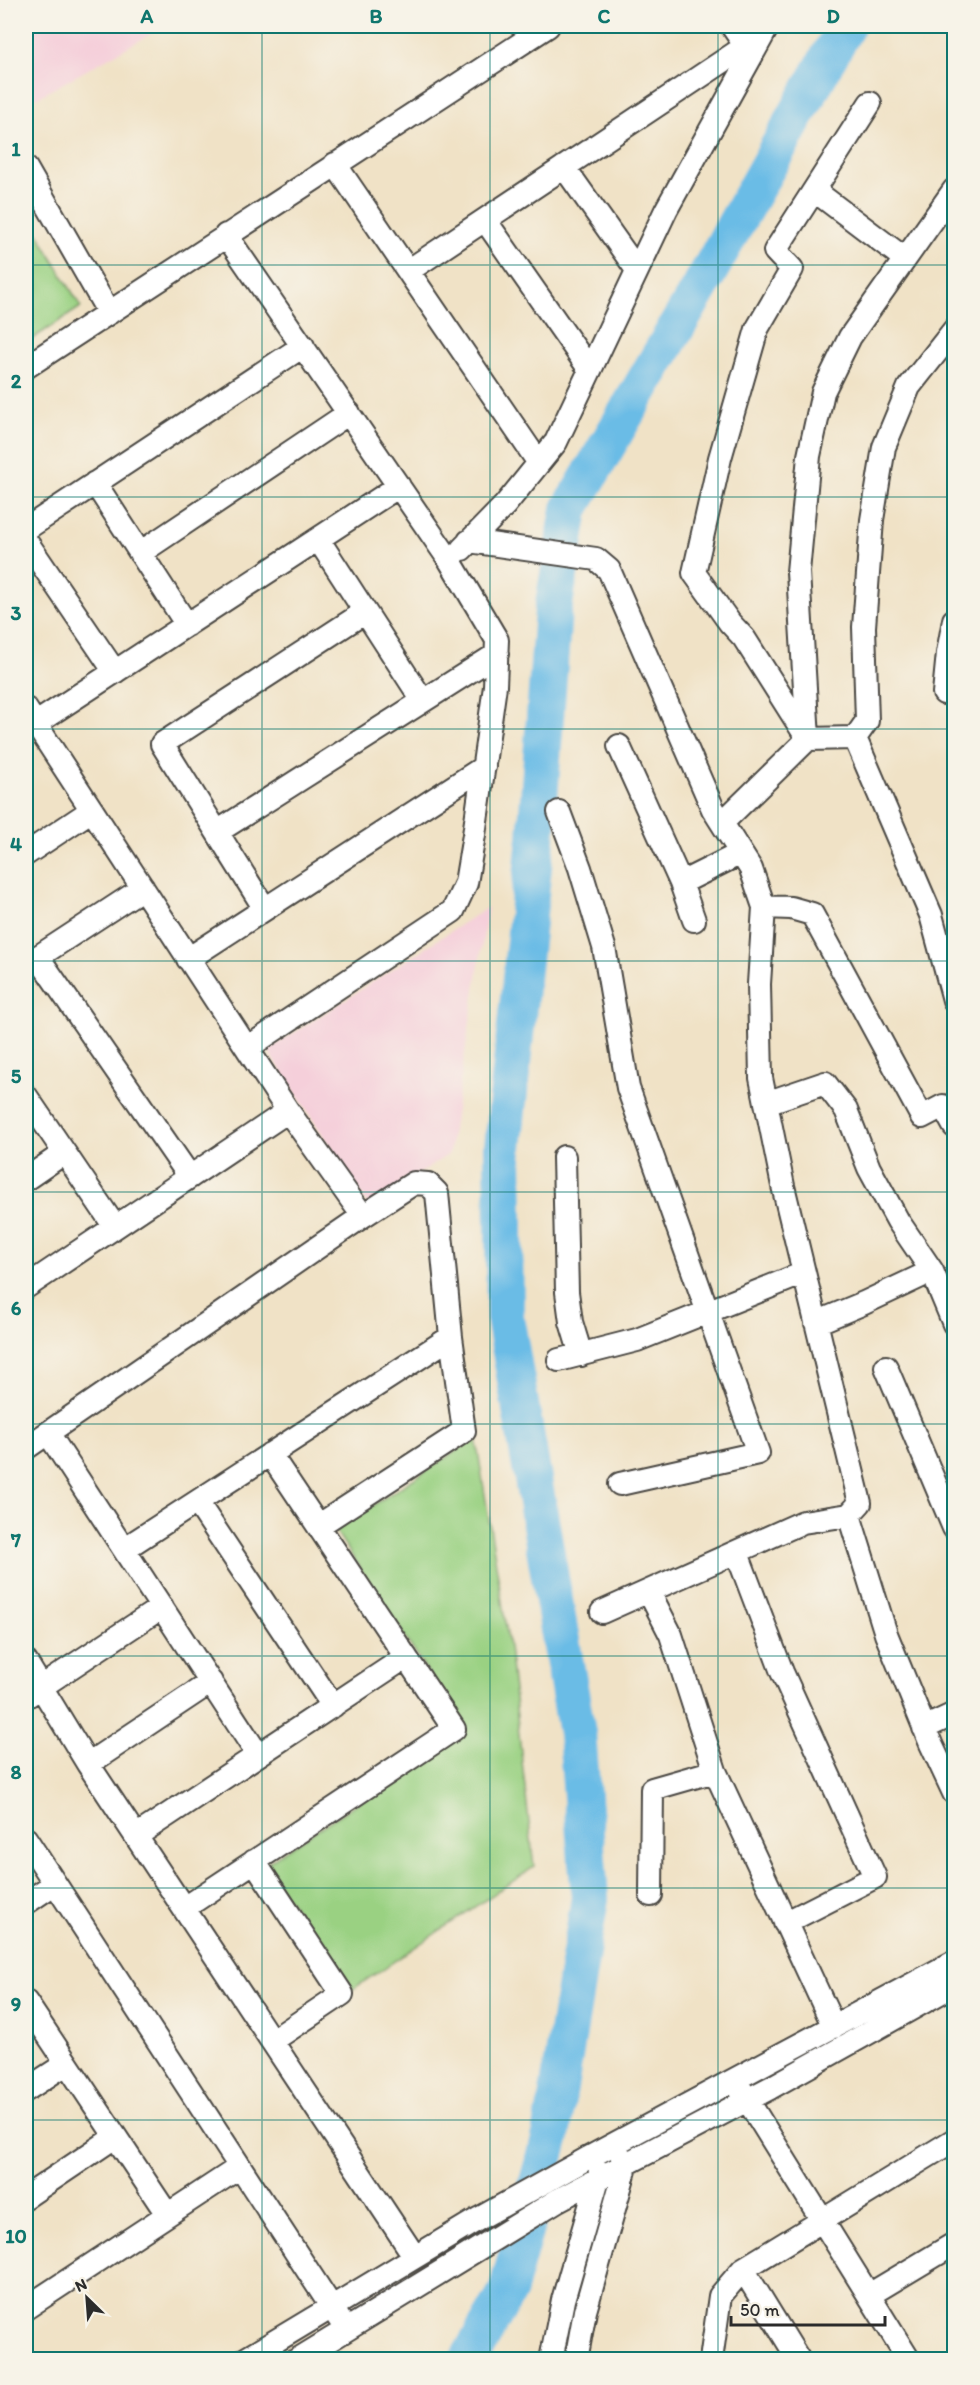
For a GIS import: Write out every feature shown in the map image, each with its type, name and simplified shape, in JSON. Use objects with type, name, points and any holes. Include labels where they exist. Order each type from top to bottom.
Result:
[{"type":"street","points":[[26,367],[548,26]]},
{"type":"street","points":[[732,26],[749,50]]},
{"type":"street","points":[[450,561],[505,506],[556,442],[666,210],[749,50],[768,26]]},
{"type":"street","points":[[408,271],[564,167],[749,50]]},
{"type":"street","points":[[808,740],[744,638],[730,623],[694,573],[720,458],[757,329],[792,269],[774,251],[870,103]]},
{"type":"street","points":[[335,164],[538,463]]},
{"type":"street","points":[[564,167],[637,270]]},
{"type":"street","points":[[26,168],[109,313]]},
{"type":"street","points":[[815,191],[905,259]]},
{"type":"street","points":[[808,740],[798,572],[809,456],[823,392],[850,337],[953,196]]},
{"type":"street","points":[[485,220],[590,370]]},
{"type":"street","points":[[226,235],[450,561],[497,640],[495,686],[466,883],[453,911],[247,1048]]},
{"type":"street","points":[[855,738],[867,721],[864,627],[872,520],[884,447],[909,387],[954,330]]},
{"type":"street","points":[[26,529],[303,346]]},
{"type":"street","points":[[140,553],[349,413]]},
{"type":"street","points":[[95,483],[187,625]]},
{"type":"street","points":[[363,1216],[288,1111],[30,717],[115,672],[399,486]]},
{"type":"street","points":[[318,539],[423,701]]},
{"type":"street","points":[[26,541],[115,672]]},
{"type":"street","points":[[470,541],[596,559],[609,570],[713,809],[751,869],[764,907],[759,984],[761,1078],[804,1273],[860,1503],[849,1515],[802,1522],[602,1612]]},
{"type":"street","points":[[265,909],[162,744],[365,612]]},
{"type":"street","points":[[944,693],[954,620]]},
{"type":"street","points":[[217,832],[496,654]]},
{"type":"street","points":[[722,823],[808,740],[855,738]]},
{"type":"street","points":[[855,738],[931,915],[954,1000]]},
{"type":"street","points":[[619,746],[681,883],[694,920]]},
{"type":"street","points":[[188,959],[484,767]]},
{"type":"street","points":[[26,854],[92,810]]},
{"type":"street","points":[[560,812],[604,947],[628,1088],[758,1454],[620,1484]]},
{"type":"street","points":[[681,883],[741,853]]},
{"type":"street","points":[[143,888],[32,961],[190,1177]]},
{"type":"street","points":[[764,907],[791,908],[812,914],[922,1117],[943,1106],[954,1126]]},
{"type":"street","points":[[766,1103],[825,1083],[846,1110],[869,1168],[898,1221],[932,1271],[954,1324]]},
{"type":"street","points":[[26,1096],[114,1227]]},
{"type":"street","points":[[26,1287],[288,1111]]},
{"type":"street","points":[[26,1179],[64,1153]]},
{"type":"street","points":[[564,1157],[567,1292],[571,1322],[570,1357],[637,1340],[804,1273]]},
{"type":"street","points":[[26,1448],[363,1216],[414,1183],[428,1184],[437,1193],[451,1337],[464,1431],[318,1526]]},
{"type":"street","points":[[816,1323],[932,1271]]},
{"type":"street","points":[[124,1549],[451,1337]]},
{"type":"street","points":[[886,1366],[954,1528]]},
{"type":"street","points":[[48,1433],[258,1755]]},
{"type":"street","points":[[184,1908],[454,1729],[270,1455]]},
{"type":"street","points":[[197,1502],[333,1706]]},
{"type":"street","points":[[849,1515],[886,1634],[924,1728],[954,1792]]},
{"type":"street","points":[[737,1553],[782,1672],[875,1877],[785,1923]]},
{"type":"street","points":[[649,1592],[671,1635],[716,1771],[834,2027]]},
{"type":"street","points":[[34,1692],[162,1607]]},
{"type":"street","points":[[136,1836],[406,1657]]},
{"type":"street","points":[[26,1662],[34,1692],[88,1764],[416,2257]]},
{"type":"street","points":[[88,1764],[211,1682]]},
{"type":"street","points":[[924,1728],[954,1714]]},
{"type":"street","points":[[651,1895],[652,1790],[716,1771]]},
{"type":"street","points":[[26,1839],[346,2329]]},
{"type":"street","points":[[254,1861],[342,1994],[272,2041]]},
{"type":"street","points":[[26,1903],[54,1884]]},
{"type":"street","points":[[244,2360],[480,2218],[954,1962]]},
{"type":"street","points":[[297,2360],[474,2249],[558,2200],[747,2100],[954,1985]]},
{"type":"street","points":[[26,2002],[167,2214]]},
{"type":"street","points":[[26,2090],[66,2064]]},
{"type":"street","points":[[734,2079],[909,2360]]},
{"type":"street","points":[[26,2198],[115,2137]]},
{"type":"street","points":[[711,2360],[720,2296],[743,2269],[954,2140]]},
{"type":"street","points":[[610,2146],[627,2163]]},
{"type":"street","points":[[551,2360],[563,2300],[597,2179],[610,2146]]},
{"type":"street","points":[[576,2360],[585,2311],[627,2163]]},
{"type":"street","points":[[26,2308],[240,2167]]},
{"type":"street","points":[[869,2295],[952,2251]]},
{"type":"street","points":[[743,2269],[799,2360]]},
{"type":"shaded area","points":[[26,26],[165,26],[26,104]]},
{"type":"shaded area","points":[[488,907],[449,1154],[369,1207],[268,1050]]},
{"type":"green space","points":[[26,213],[81,307],[26,343]]},
{"type":"green space","points":[[476,1438],[509,1646],[534,1867],[350,1991],[265,1864],[466,1731],[335,1530]]},
{"type":"waterway","points":[[468,2360],[507,2292],[551,2136],[590,1898],[577,1733],[505,1317],[503,1147],[536,839],[553,610],[570,509],[707,275],[846,26]]}]
